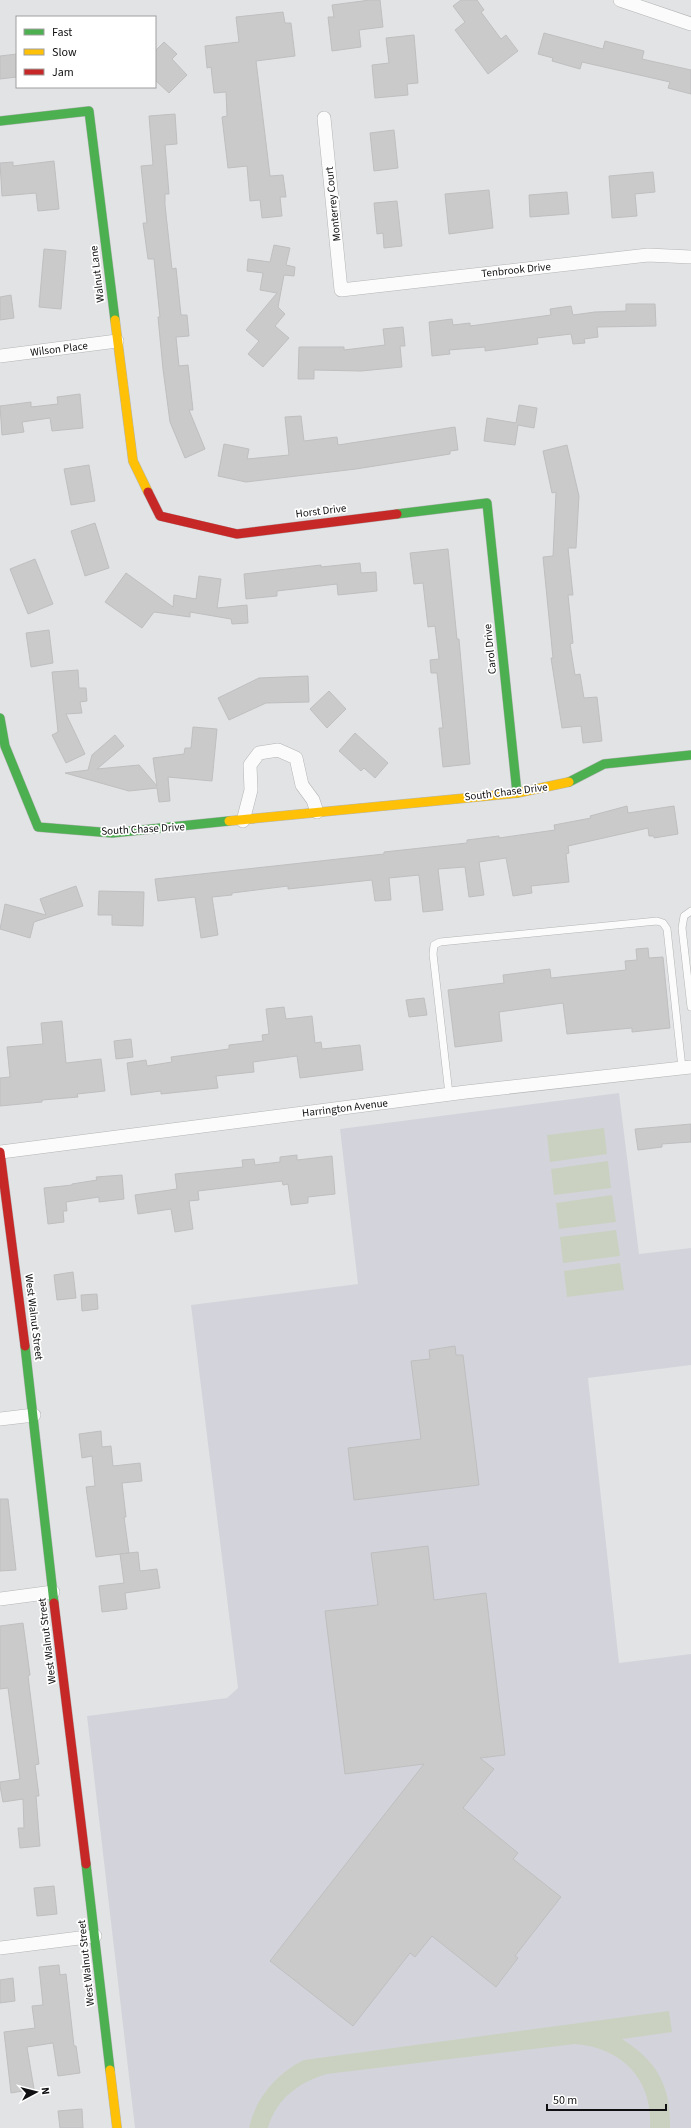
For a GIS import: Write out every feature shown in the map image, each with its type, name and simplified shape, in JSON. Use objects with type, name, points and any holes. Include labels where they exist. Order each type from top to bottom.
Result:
[{"type":"street","points":[[620,0],[691,24]]},
{"type":"street","name":"Walnut Lane","points":[[0,121],[89,111],[133,462],[160,516]]},
{"type":"street","name":"Monterrey Court","points":[[324,118],[341,290]]},
{"type":"street","name":"Tenbrook Drive","points":[[341,290],[648,255],[691,257]]},
{"type":"street","name":"Wilson Place","points":[[0,356],[117,341]]},
{"type":"street","name":"Horst Drive","points":[[160,516],[237,534],[487,503]]},
{"type":"street","name":"Carol Drive","points":[[487,503],[517,793]]},
{"type":"street","name":"South Chase Drive","points":[[0,718],[4,746],[38,827],[112,833],[517,793],[565,784],[604,764],[691,755]]},
{"type":"street","points":[[243,821],[251,790],[250,765],[259,753],[278,750],[296,758],[302,785],[313,800],[317,812]]},
{"type":"street","name":"Harrington Avenue","points":[[0,1152],[449,1094],[687,1068]]},
{"type":"street","name":"West Walnut Street","points":[[0,1152],[34,1415],[53,1592],[117,2128]]},
{"type":"street","points":[[0,1419],[34,1415]]},
{"type":"street","points":[[0,1599],[53,1592]]},
{"type":"street","points":[[0,1948],[95,1936]]},
{"type":"lane","points":[[691,911],[684,916],[682,928],[691,1007]]},
{"type":"lane","points":[[449,1094],[433,954],[434,946],[440,942],[657,920],[663,923],[667,929],[687,1068]]},
{"type":"shaded area","points":[[619,1093],[639,1254],[691,1248],[691,1365],[588,1378],[619,1663],[691,1654],[691,2128],[135,2128],[87,1716],[227,1698],[238,1688],[191,1305],[358,1284],[340,1129]]},
{"type":"green space","points":[[604,1128],[607,1154],[550,1162],[547,1135]]},
{"type":"green space","points":[[608,1161],[611,1188],[554,1195],[551,1169]]},
{"type":"green space","points":[[612,1195],[616,1222],[559,1229],[556,1203]]},
{"type":"green space","points":[[616,1230],[620,1256],[563,1263],[560,1237]]},
{"type":"green space","points":[[620,1263],[624,1290],[567,1297],[564,1271]]},
{"type":"green space","points":[[669,2011],[672,2032],[622,2039],[644,2056],[660,2076],[668,2099],[670,2128],[650,2128],[650,2111],[646,2095],[640,2081],[632,2070],[621,2060],[607,2052],[592,2047],[575,2044],[327,2074],[307,2082],[290,2093],[277,2108],[268,2128],[249,2128],[256,2107],[269,2088],[285,2072],[304,2060]]},
{"type":"building","points":[[380,0],[383,27],[359,30],[361,47],[332,51],[328,17],[334,17],[332,5]]},
{"type":"building","points":[[461,0],[477,0],[484,10],[481,12],[501,39],[506,35],[518,51],[488,74],[455,30],[465,22],[453,6]]},
{"type":"building","points":[[283,12],[285,23],[291,23],[295,56],[256,61],[270,176],[283,175],[286,197],[280,197],[282,216],[262,218],[260,200],[250,201],[247,166],[228,168],[222,117],[227,116],[226,92],[214,93],[211,67],[207,68],[205,46],[239,42],[236,17]]},
{"type":"building","points":[[544,33],[603,49],[605,41],[644,51],[642,59],[691,70],[691,94],[668,88],[670,82],[582,62],[580,69],[552,61],[553,58],[538,54]]},
{"type":"building","points":[[414,35],[418,83],[407,84],[408,95],[375,98],[372,65],[389,63],[386,38]]},
{"type":"building","points":[[164,42],[177,54],[172,59],[187,75],[169,93],[156,81],[156,50]]},
{"type":"building","points":[[16,54],[16,77],[0,79],[0,56]]},
{"type":"building","points":[[175,114],[177,144],[165,145],[169,194],[165,194],[165,205],[172,269],[176,268],[181,315],[187,315],[189,336],[176,337],[179,366],[188,365],[193,410],[189,410],[205,449],[185,458],[170,422],[163,369],[158,317],[160,317],[154,259],[148,259],[143,223],[147,223],[141,166],[153,165],[149,116]]},
{"type":"building","points":[[394,130],[398,168],[374,171],[370,133]]},
{"type":"building","points":[[54,161],[59,209],[38,211],[36,193],[2,196],[0,163],[13,162],[13,166]]},
{"type":"building","points":[[653,172],[655,192],[635,194],[637,216],[612,218],[609,176]]},
{"type":"building","points":[[489,190],[493,228],[449,234],[445,194]]},
{"type":"building","points":[[567,192],[569,214],[530,217],[529,195]]},
{"type":"building","points":[[397,201],[402,246],[384,248],[383,233],[377,234],[374,203]]},
{"type":"building","points":[[274,245],[290,248],[286,265],[295,267],[294,276],[284,275],[278,307],[285,314],[275,326],[289,338],[263,367],[248,354],[259,341],[246,330],[277,293],[260,290],[263,273],[247,271],[248,259],[270,262]]},
{"type":"building","points":[[44,249],[66,251],[61,309],[39,307]]},
{"type":"building","points":[[11,295],[14,318],[0,320],[0,297]]},
{"type":"building","points":[[626,304],[655,304],[656,326],[597,327],[598,337],[584,339],[585,343],[573,344],[571,334],[537,338],[538,344],[485,351],[485,347],[449,350],[450,354],[432,356],[429,322],[452,319],[453,325],[470,323],[470,326],[551,315],[550,309],[571,306],[573,315],[595,312],[626,311]]},
{"type":"building","points":[[403,327],[405,346],[400,346],[402,367],[361,371],[314,370],[314,379],[298,379],[299,347],[344,347],[344,350],[385,345],[383,329]]},
{"type":"building","points":[[80,394],[83,428],[52,431],[50,418],[22,422],[24,432],[2,435],[0,406],[31,402],[31,407],[58,404],[57,397]]},
{"type":"building","points":[[519,405],[537,408],[534,428],[518,425],[515,445],[484,441],[487,418],[516,423]]},
{"type":"building","points":[[301,416],[304,441],[337,437],[338,445],[455,427],[458,450],[450,451],[450,454],[356,469],[246,482],[218,476],[224,444],[249,449],[247,459],[289,455],[285,417]]},
{"type":"building","points":[[567,445],[579,496],[576,548],[568,548],[573,595],[568,595],[573,643],[570,644],[575,675],[580,674],[584,698],[597,697],[602,741],[583,743],[581,726],[562,728],[551,658],[553,658],[543,557],[553,556],[556,492],[552,493],[543,451]]},
{"type":"building","points":[[89,465],[95,501],[71,505],[64,469]]},
{"type":"building","points":[[95,523],[109,568],[85,576],[71,531]]},
{"type":"building","points":[[448,549],[457,639],[459,639],[470,764],[443,767],[439,728],[443,728],[437,673],[431,673],[430,660],[439,659],[435,626],[428,627],[423,583],[414,584],[410,553]]},
{"type":"building","points":[[35,559],[53,604],[28,614],[10,569]]},
{"type":"building","points":[[360,563],[361,573],[376,572],[377,591],[338,595],[337,584],[277,591],[277,596],[246,599],[244,574],[321,565],[321,567]]},
{"type":"building","points":[[126,573],[173,607],[174,595],[196,599],[199,576],[221,579],[217,608],[247,605],[248,623],[232,624],[231,619],[190,612],[190,617],[154,612],[142,628],[105,602]]},
{"type":"building","points":[[49,630],[53,663],[31,667],[26,633]]},
{"type":"building","points":[[78,670],[79,688],[86,688],[87,701],[80,702],[82,713],[66,714],[85,754],[66,763],[52,735],[58,732],[52,672]]},
{"type":"building","points":[[308,676],[309,702],[266,703],[229,720],[218,698],[259,678]]},
{"type":"building","points":[[329,691],[346,709],[327,728],[310,709]]},
{"type":"building","points":[[193,727],[217,729],[212,781],[168,777],[170,801],[159,802],[157,788],[129,791],[65,773],[88,770],[92,755],[115,735],[124,746],[97,769],[139,765],[157,786],[153,758],[184,754],[185,748],[191,748]]},
{"type":"building","points":[[355,733],[388,763],[375,778],[364,768],[361,771],[339,751]]},
{"type":"building","points":[[627,806],[628,813],[674,806],[678,834],[654,838],[654,836],[649,836],[648,828],[568,846],[569,853],[566,854],[569,882],[531,886],[532,893],[513,896],[506,858],[479,862],[484,895],[469,897],[465,867],[438,869],[443,910],[423,912],[419,875],[389,878],[391,900],[375,901],[372,880],[288,889],[288,886],[232,893],[232,895],[212,897],[218,935],[201,938],[195,897],[158,901],[155,879],[384,854],[384,852],[467,843],[467,840],[499,836],[499,838],[555,830],[554,825],[591,818],[590,816]]},
{"type":"building","points":[[76,886],[83,906],[34,922],[30,938],[0,929],[5,904],[46,915],[40,899]]},
{"type":"building","points":[[99,891],[144,892],[143,926],[112,925],[112,915],[98,915]]},
{"type":"building","points":[[648,948],[649,958],[663,957],[670,1028],[632,1032],[632,1028],[567,1034],[563,1003],[499,1012],[502,1041],[455,1047],[448,990],[504,983],[503,975],[550,969],[551,978],[626,970],[625,961],[637,960],[636,949]]},
{"type":"building","points":[[424,998],[427,1015],[409,1017],[406,1000]]},
{"type":"building","points":[[284,1007],[286,1019],[312,1016],[315,1043],[321,1042],[322,1049],[360,1045],[363,1070],[300,1078],[297,1056],[253,1062],[254,1072],[216,1076],[218,1088],[161,1094],[161,1091],[131,1095],[127,1063],[146,1060],[147,1066],[172,1062],[171,1057],[229,1049],[229,1045],[263,1041],[262,1035],[269,1034],[266,1009]]},
{"type":"building","points":[[62,1021],[66,1063],[101,1059],[105,1091],[77,1094],[78,1097],[0,1106],[0,1078],[10,1077],[7,1047],[43,1044],[41,1023]]},
{"type":"building","points":[[131,1039],[133,1057],[116,1059],[114,1041]]},
{"type":"building","points":[[691,1124],[691,1142],[662,1144],[662,1147],[638,1150],[635,1129]]},
{"type":"building","points":[[297,1155],[297,1160],[332,1156],[335,1194],[308,1197],[308,1203],[291,1205],[288,1184],[283,1185],[282,1181],[198,1191],[199,1200],[189,1201],[193,1229],[175,1232],[171,1209],[138,1214],[135,1195],[177,1189],[175,1174],[243,1167],[242,1160],[254,1159],[255,1165],[280,1162],[280,1157]]},
{"type":"building","points":[[122,1175],[124,1199],[99,1202],[99,1197],[66,1202],[67,1211],[63,1211],[64,1222],[48,1224],[44,1188],[72,1185],[97,1180],[96,1177]]},
{"type":"building","points":[[73,1272],[76,1298],[57,1300],[54,1275]]},
{"type":"building","points":[[97,1294],[98,1309],[82,1311],[81,1295]]},
{"type":"building","points":[[455,1346],[456,1355],[463,1355],[479,1485],[354,1500],[348,1448],[421,1439],[411,1361],[430,1359],[429,1350]]},
{"type":"building","points":[[101,1431],[102,1447],[111,1446],[113,1466],[140,1463],[142,1481],[122,1483],[126,1517],[124,1517],[129,1553],[96,1557],[86,1487],[95,1486],[92,1456],[82,1458],[79,1434]]},
{"type":"building","points":[[0,1499],[8,1499],[16,1570],[0,1571]]},
{"type":"building","points":[[428,1546],[434,1600],[486,1593],[505,1755],[480,1758],[494,1769],[463,1808],[518,1853],[513,1859],[561,1897],[515,1956],[518,1958],[496,1987],[432,1936],[415,1957],[410,1953],[353,2026],[270,1961],[424,1764],[345,1774],[325,1611],[378,1605],[371,1553]]},
{"type":"building","points":[[138,1552],[140,1571],[157,1569],[160,1588],[125,1593],[127,1609],[102,1612],[99,1586],[124,1583],[120,1554]]},
{"type":"building","points":[[23,1623],[39,1764],[35,1765],[39,1796],[36,1796],[40,1846],[20,1848],[18,1828],[24,1828],[23,1799],[3,1802],[0,1786],[0,1782],[20,1779],[8,1688],[0,1689],[0,1626]]},
{"type":"building","points":[[54,1886],[57,1914],[37,1916],[34,1888]]},
{"type":"building","points":[[59,1965],[60,1975],[66,1974],[74,2046],[76,2046],[80,2073],[58,2076],[53,2043],[27,2047],[34,2089],[11,2093],[4,2032],[35,2028],[32,2006],[43,2005],[39,1967]]},
{"type":"building","points":[[13,1978],[15,2001],[0,2003],[0,1980]]},
{"type":"building","points":[[82,2109],[83,2128],[60,2128],[58,2111]]},
{"type":"traffic: fast","points":[[0,121],[89,111],[115,320]]},
{"type":"traffic: fast","points":[[397,514],[487,503],[517,793]]},
{"type":"traffic: fast","points":[[0,718],[5,746],[38,827],[112,833],[229,821]]},
{"type":"traffic: fast","points":[[569,782],[604,764],[691,755]]},
{"type":"traffic: fast","points":[[25,1346],[54,1603]]},
{"type":"traffic: fast","points":[[86,1864],[110,2070]]},
{"type":"traffic: slow","points":[[115,320],[133,461],[148,492]]},
{"type":"traffic: slow","points":[[229,821],[517,793],[569,782]]},
{"type":"traffic: slow","points":[[110,2070],[117,2128]]},
{"type":"traffic: jam","points":[[148,492],[160,516],[237,534],[397,514]]},
{"type":"traffic: jam","points":[[0,1152],[25,1346]]},
{"type":"traffic: jam","points":[[54,1603],[86,1864]]}]
